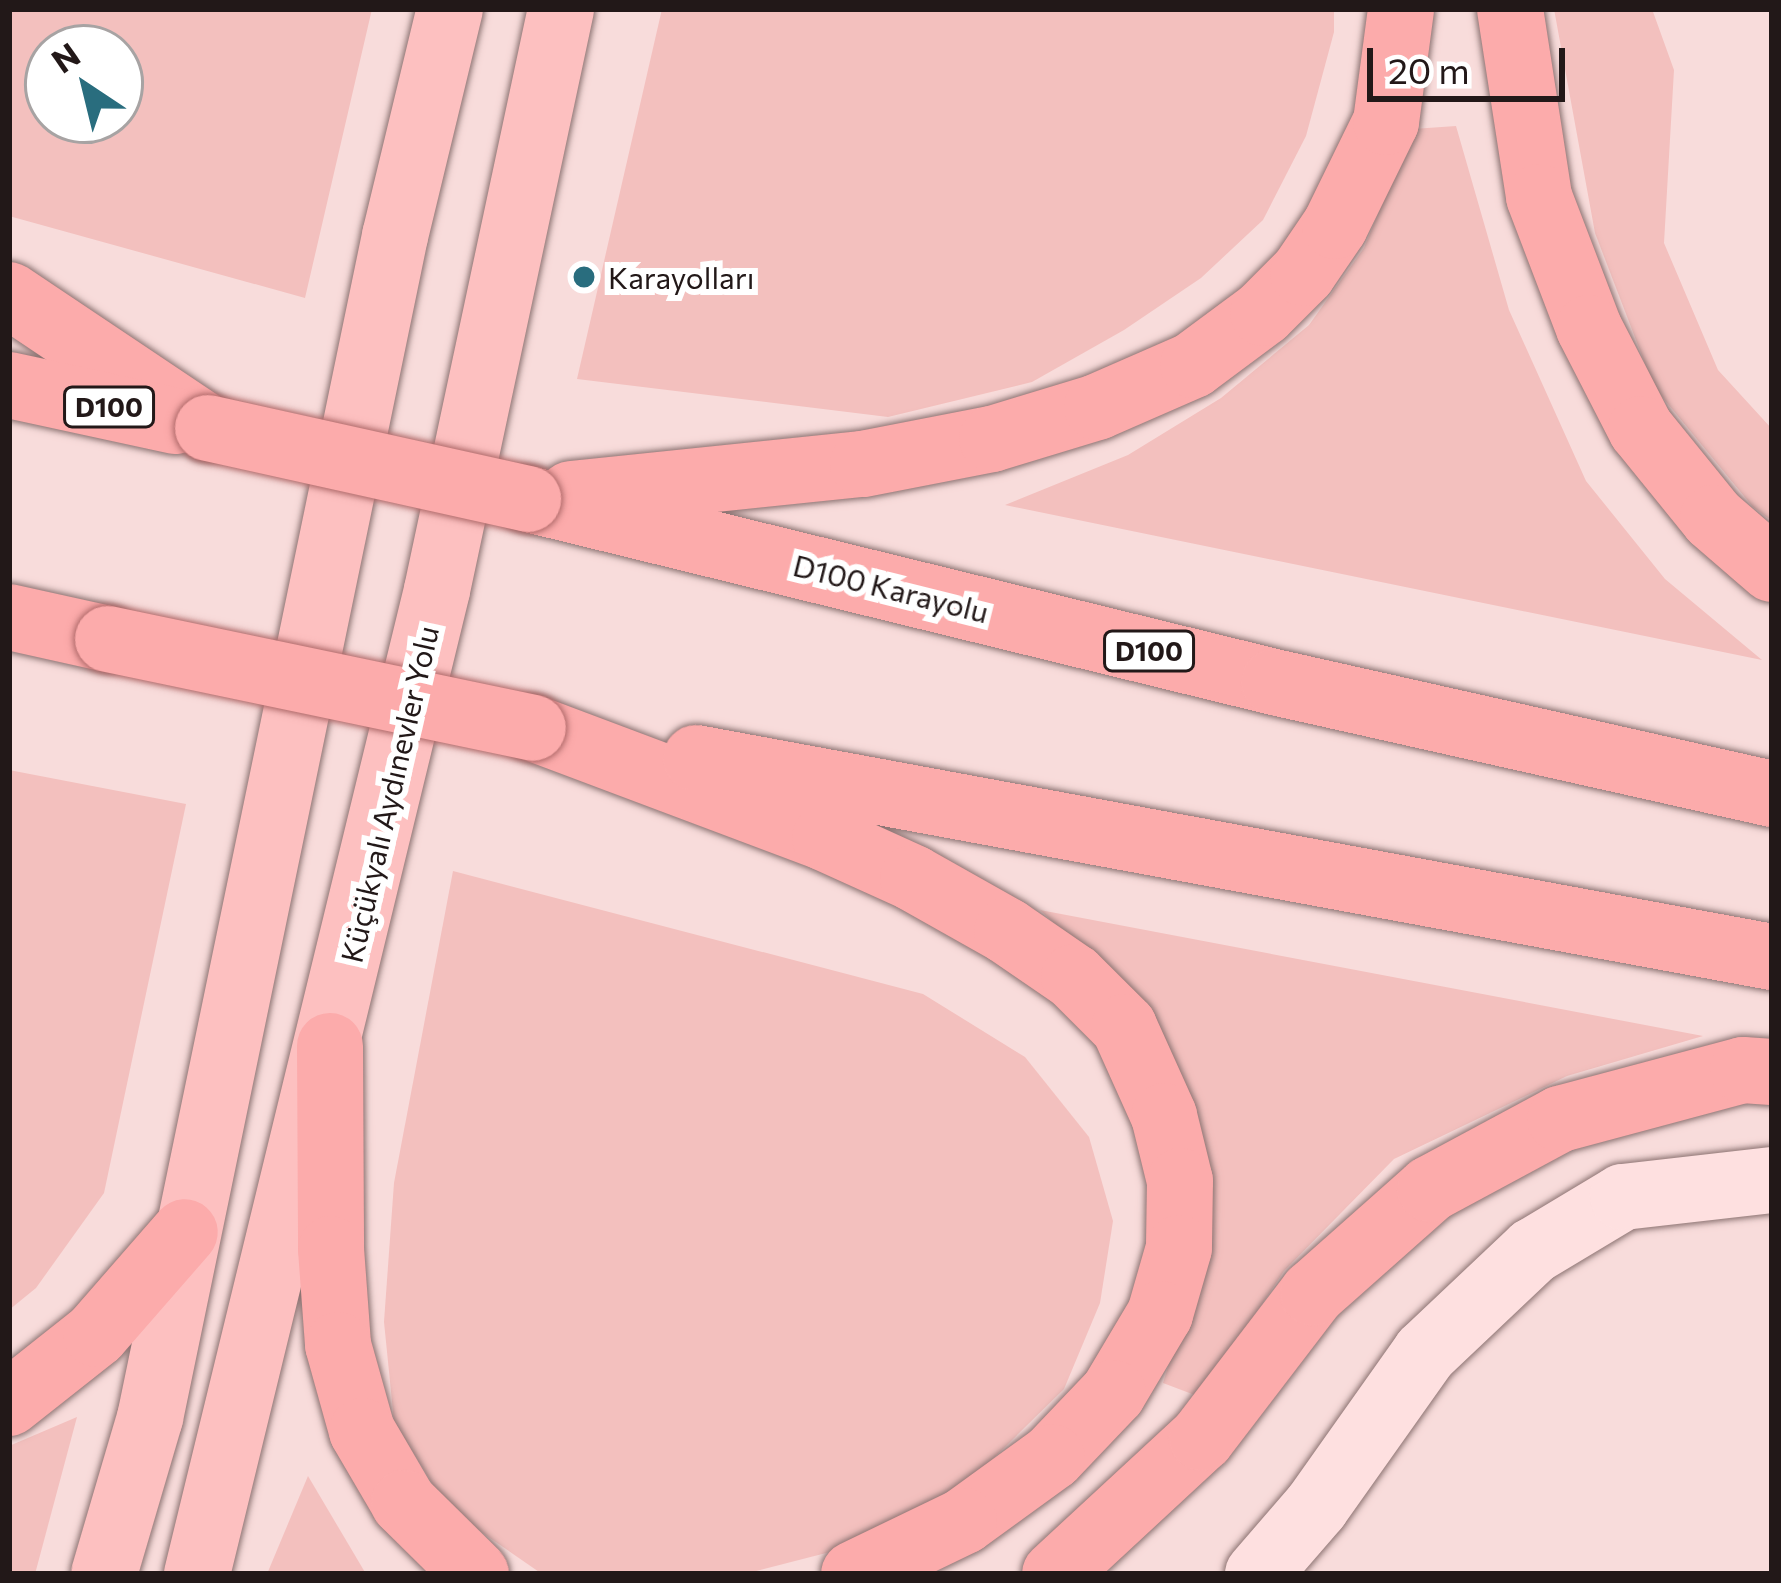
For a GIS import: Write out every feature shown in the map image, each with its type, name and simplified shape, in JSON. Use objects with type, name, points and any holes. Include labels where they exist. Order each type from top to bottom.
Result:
[{"type":"highway","points":[[529,500],[929,452],[1055,422],[1193,364],[1263,313],[1303,273],[1335,226],[1386,122],[1401,9]]},
{"type":"highway","points":[[1510,9],[1513,54],[1539,196],[1589,328],[1641,429],[1713,518],[1772,569]]},
{"type":"highway","points":[[9,295],[208,428]]},
{"type":"highway","name":"D100 Karayolu","points":[[9,386],[529,500],[1274,682],[1772,794]]},
{"type":"highway","points":[[9,617],[533,728],[1772,957]]},
{"type":"highway","points":[[9,635],[108,639]]},
{"type":"highway","points":[[533,728],[825,838],[913,878],[1007,931],[1074,977],[1124,1027],[1164,1117],[1180,1181],[1178,1248],[1160,1314],[1113,1393],[1052,1456],[964,1521],[854,1574]]},
{"type":"highway","points":[[330,1046],[331,1249],[338,1346],[362,1431],[404,1503],[476,1574]]},
{"type":"highway","points":[[1055,1574],[1202,1438],[1312,1293],[1430,1190],[1560,1119],[1743,1070],[1772,1072]]},
{"type":"highway","points":[[9,1403],[96,1334],[185,1232]]},
{"type":"main road","points":[[104,1574],[150,1418],[395,236],[450,9]]},
{"type":"main road","name":"Küçükyalı Aydınevler Yolu","points":[[197,1574],[330,1046],[437,590],[561,9]]},
{"type":"main road","points":[[1258,1574],[1316,1507],[1425,1353],[1533,1251],[1623,1197],[1772,1180]]},
{"type":"shaded area","points":[[9,9],[372,9],[305,298],[9,216]]},
{"type":"shaded area","points":[[662,9],[1334,9],[1334,32],[1306,136],[1263,220],[1201,278],[1124,330],[1032,382],[888,417],[577,379]]},
{"type":"shaded area","points":[[1554,9],[1652,9],[1674,70],[1664,243],[1718,370],[1772,429],[1772,521],[1753,507],[1654,387],[1595,233]]},
{"type":"shaded area","points":[[1456,126],[1509,310],[1586,481],[1665,579],[1762,660],[1005,505],[1128,455],[1221,398],[1309,325],[1364,248],[1413,129]]},
{"type":"shaded area","points":[[9,770],[186,804],[104,1193],[36,1288],[9,1310]]},
{"type":"shaded area","points":[[453,871],[923,994],[1025,1057],[1089,1137],[1113,1221],[1100,1303],[1064,1389],[958,1493],[830,1552],[745,1574],[542,1574],[448,1509],[394,1421],[384,1322],[394,1183]]},
{"type":"shaded area","points":[[1040,910],[1703,1036],[1567,1076],[1394,1159],[1284,1271],[1200,1397],[1163,1383],[1197,1274],[1095,961]]},
{"type":"shaded area","points":[[77,1417],[35,1574],[9,1574],[9,1446]]},
{"type":"shaded area","points":[[308,1476],[366,1574],[267,1574]]},
{"type":"place","name":"Karayolları","points":[[584,277]]}]
